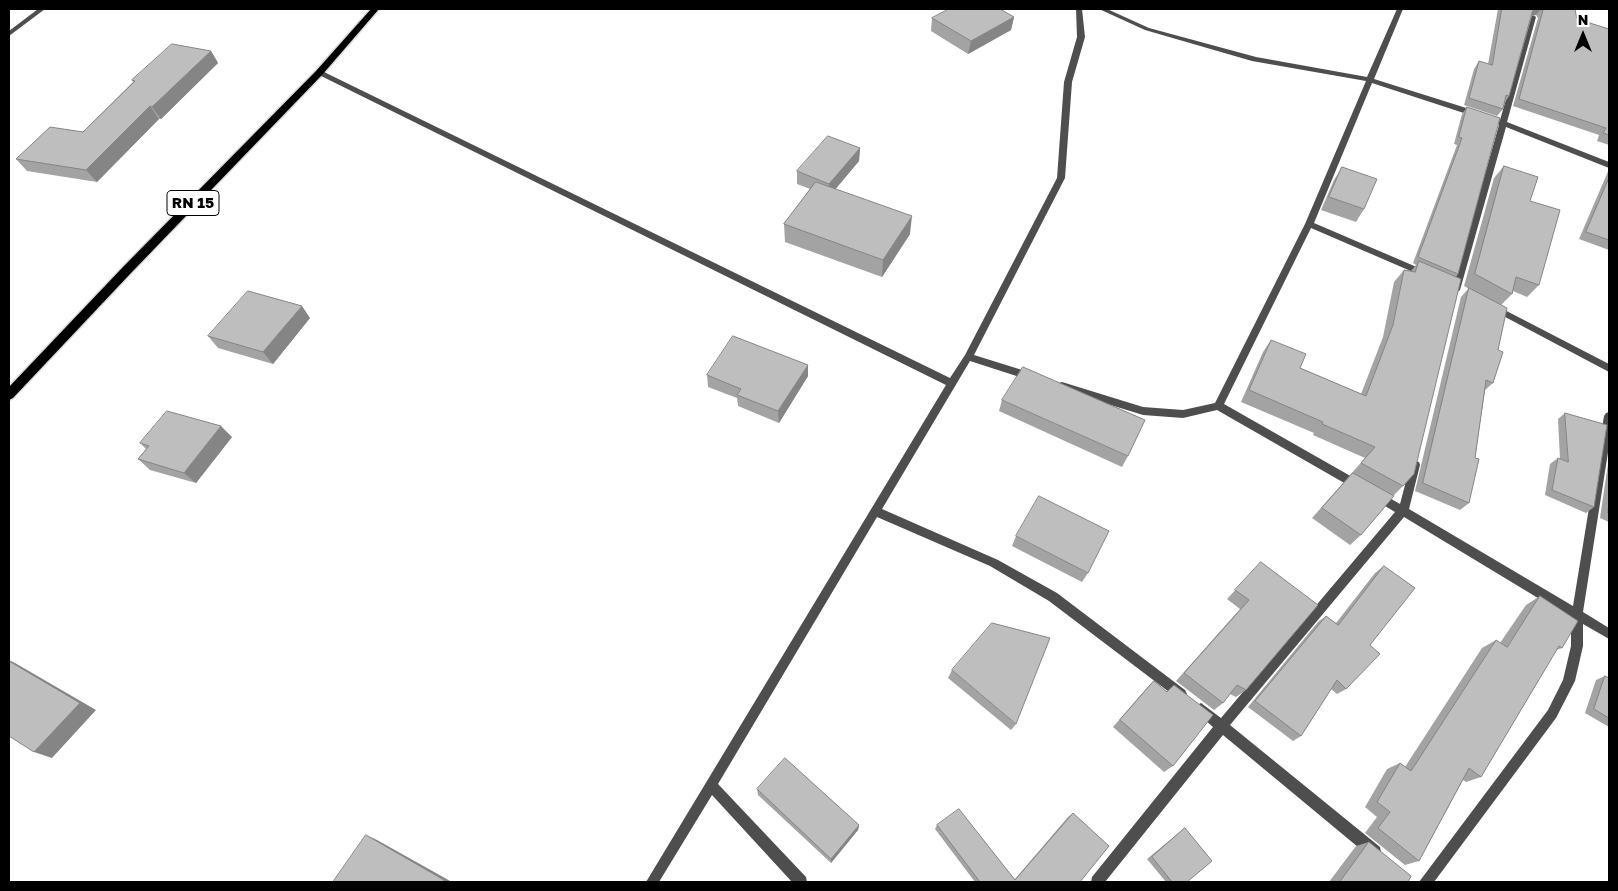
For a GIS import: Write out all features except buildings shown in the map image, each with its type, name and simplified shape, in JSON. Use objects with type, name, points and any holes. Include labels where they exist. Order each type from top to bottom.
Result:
[{"type":"main road","name":"RN 15","points":[[9,395],[127,270],[319,73],[375,9]]},
{"type":"street","points":[[9,34],[42,9]]},
{"type":"street","points":[[652,882],[968,357],[1060,178],[1068,82],[1081,36],[1079,9]]},
{"type":"street","points":[[1102,9],[1147,29],[1246,57],[1370,80],[1486,117]]},
{"type":"street","points":[[1218,406],[1310,224],[1400,9]]},
{"type":"street","points":[[1456,290],[1499,122],[1533,17]]},
{"type":"street","points":[[319,73],[952,383]]},
{"type":"street","points":[[1499,122],[1609,165]]},
{"type":"street","points":[[1310,224],[1431,276]]},
{"type":"street","points":[[1482,301],[1609,368]]},
{"type":"street","points":[[968,357],[1143,411],[1183,414],[1218,406],[1403,511],[1609,634]]},
{"type":"street","points":[[1426,882],[1552,714],[1569,681],[1578,646],[1577,615],[1609,416]]},
{"type":"street","points":[[1097,882],[1222,726],[1403,511],[1417,452]]},
{"type":"street","points":[[875,511],[994,563],[1053,597],[1222,726],[1382,857]]},
{"type":"street","points":[[711,785],[801,882]]}]
